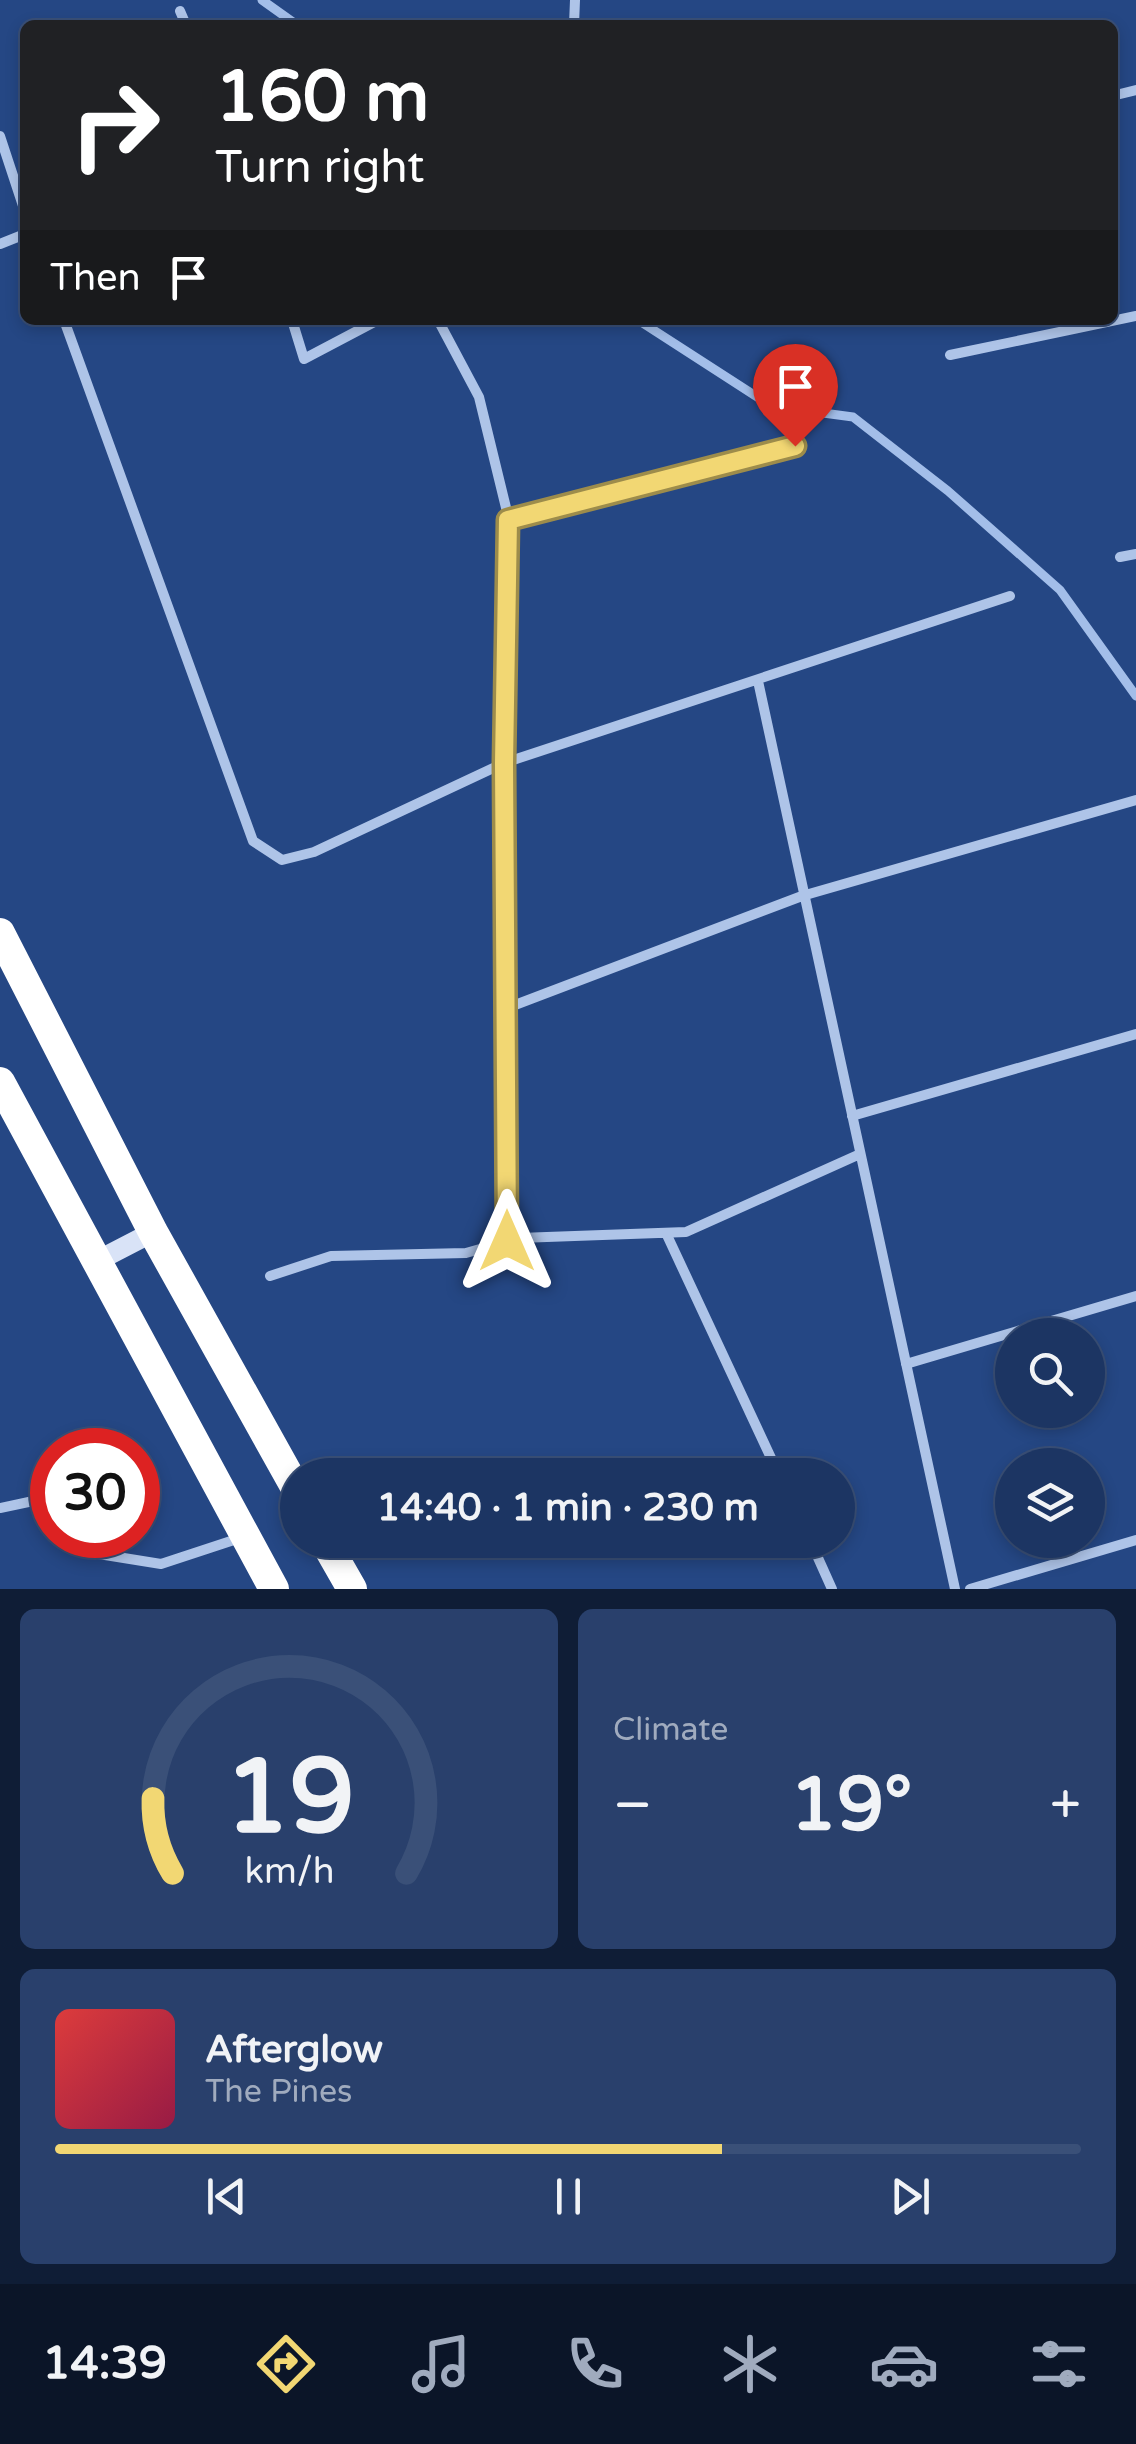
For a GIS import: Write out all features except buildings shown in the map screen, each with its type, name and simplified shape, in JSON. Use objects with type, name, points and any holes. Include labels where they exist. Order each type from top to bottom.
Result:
[{"type":"highway","points":[[0,933],[154,1232],[280,1460]]},
{"type":"highway","points":[[0,1082],[274,1589]]},
{"type":"highway","points":[[334,1558],[352,1589]]},
{"type":"street","points":[[180,12],[184,20]]},
{"type":"street","points":[[0,136],[20,197]]},
{"type":"street","points":[[66,325],[253,840],[282,860],[314,852],[504,763],[1010,596]]},
{"type":"street","points":[[294,325],[304,358],[368,325]]},
{"type":"street","points":[[441,325],[479,397],[508,520],[504,763],[507,1241]]},
{"type":"street","points":[[950,355],[1093,325]]},
{"type":"street","points":[[508,520],[795,446]]},
{"type":"street","points":[[1120,557],[1136,554]]},
{"type":"street","points":[[758,681],[955,1589]]},
{"type":"street","points":[[507,1008],[802,896],[1136,800]]},
{"type":"street","points":[[852,1116],[1136,1034]]},
{"type":"street","points":[[270,1276],[331,1256],[466,1253],[519,1238],[686,1232],[860,1154]]},
{"type":"street","points":[[97,1261],[154,1232]]},
{"type":"street","points":[[666,1233],[771,1458]]},
{"type":"street","points":[[906,1364],[1136,1296]]},
{"type":"street","points":[[0,1508],[30,1501]]},
{"type":"street","points":[[124,1558],[161,1564],[246,1536]]},
{"type":"street","points":[[970,1589],[1136,1540]]},
{"type":"street","points":[[818,1558],[832,1589]]},
{"type":"waterway","points":[[262,0],[290,20]]},
{"type":"waterway","points":[[646,325],[771,406],[853,417],[948,491],[1060,590],[1136,696]]},
{"type":"route","points":[[507,1241],[504,763],[508,520],[795,446]]}]
